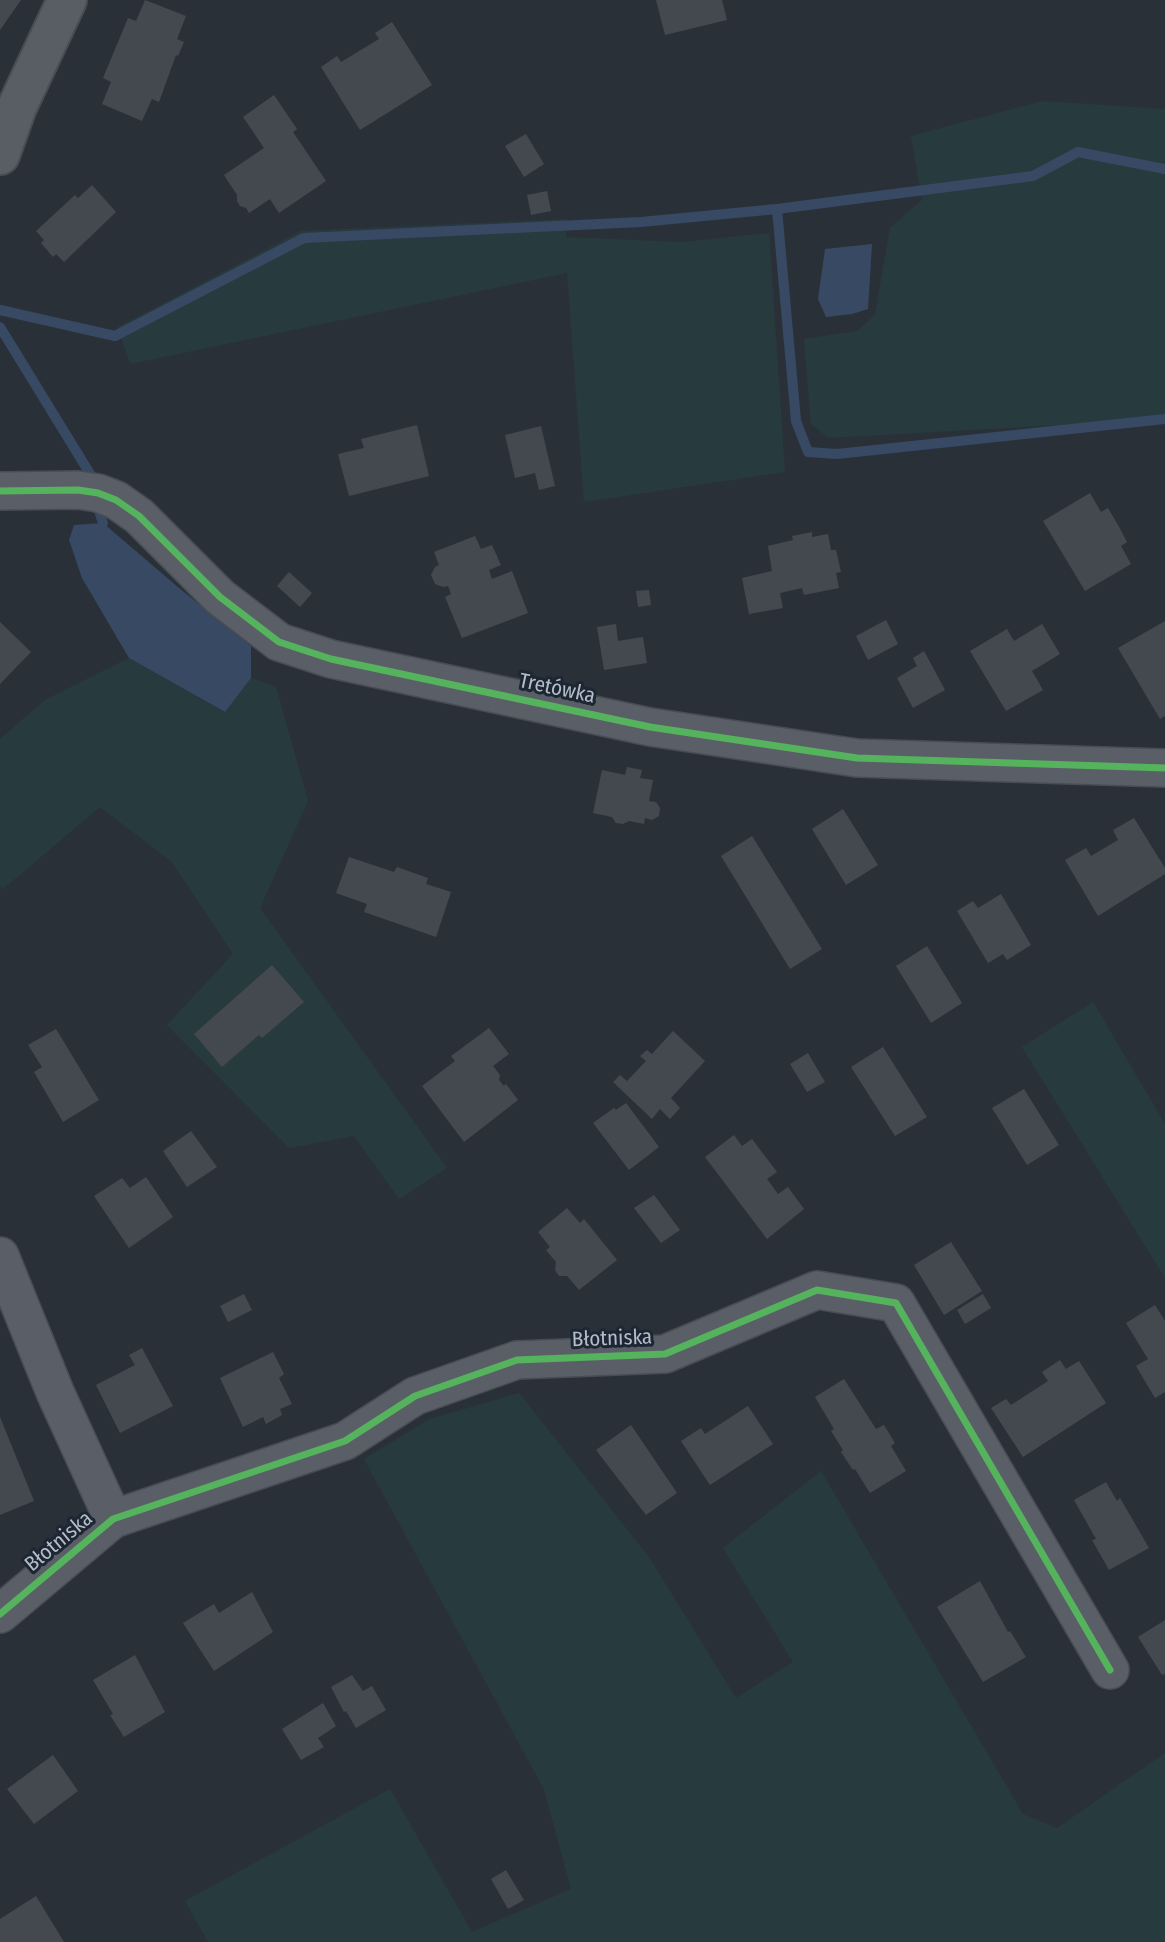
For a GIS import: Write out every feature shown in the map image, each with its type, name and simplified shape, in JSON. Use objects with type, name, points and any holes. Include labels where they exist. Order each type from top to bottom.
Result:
[{"type":"street","points":[[0,155],[17,107],[68,0]]},
{"type":"street","name":"Tretówka","points":[[0,491],[78,489],[116,500],[139,516],[220,597],[279,642],[331,659],[650,727],[857,758],[1165,768]]},
{"type":"street","name":"Błotniska","points":[[0,1256],[55,1392],[113,1519]]},
{"type":"street","name":"Błotniska","points":[[0,1614],[113,1519],[345,1441],[415,1396],[517,1360],[665,1354],[817,1290],[897,1303],[1110,1670]]},
{"type":"green space","points":[[1043,101],[1165,109],[1165,419],[829,438],[811,424],[804,339],[857,331],[875,315],[890,228],[922,200],[911,136]]},
{"type":"green space","points":[[567,219],[566,237],[682,242],[769,233],[785,472],[584,502],[567,273],[130,364],[118,327],[301,231]]},
{"type":"green space","points":[[129,658],[224,712],[251,678],[276,687],[308,801],[260,908],[447,1168],[399,1199],[354,1136],[289,1148],[167,1025],[233,954],[172,862],[100,807],[3,889],[0,886],[0,739],[45,700]]},
{"type":"green space","points":[[1093,1002],[1165,1124],[1165,1278],[1022,1047]]},
{"type":"green space","points":[[519,1393],[649,1557],[736,1698],[793,1662],[723,1548],[821,1471],[1023,1814],[1057,1828],[1165,1753],[1165,1942],[208,1942],[185,1901],[390,1789],[472,1932],[571,1889],[544,1789],[364,1459],[430,1419]]},
{"type":"water","points":[[872,244],[868,309],[826,317],[818,299],[825,249]]},
{"type":"water","points":[[103,523],[251,646],[251,678],[225,712],[129,658],[82,578],[69,540],[74,525]]},
{"type":"building","points":[[0,0],[21,0],[0,30]]},
{"type":"building","points":[[145,0],[186,16],[177,39],[184,42],[178,56],[176,55],[159,102],[152,99],[142,121],[102,104],[111,82],[103,78],[128,18],[136,21]]},
{"type":"building","points":[[656,0],[722,0],[727,20],[665,35]]},
{"type":"building","points":[[392,22],[432,85],[360,130],[321,67],[337,56],[341,62],[379,39],[375,33]]},
{"type":"building","points":[[274,95],[297,129],[293,132],[326,181],[279,213],[270,199],[249,213],[246,208],[240,206],[237,195],[224,175],[264,148],[243,117]]},
{"type":"building","points":[[526,134],[544,164],[524,177],[505,146]]},
{"type":"building","points":[[92,185],[116,212],[64,262],[56,254],[53,257],[41,243],[44,240],[36,231],[75,195],[78,198]]},
{"type":"building","points":[[547,191],[551,211],[531,215],[527,195]]},
{"type":"building","points":[[417,425],[429,476],[349,496],[338,454],[364,448],[361,439]]},
{"type":"building","points":[[541,426],[555,486],[539,490],[535,473],[515,478],[505,435]]},
{"type":"building","points":[[1090,493],[1101,512],[1108,508],[1118,525],[1127,542],[1121,546],[1131,564],[1085,591],[1043,521]]},
{"type":"building","points":[[812,532],[812,537],[828,534],[831,550],[836,550],[841,572],[836,573],[839,588],[804,595],[802,588],[780,593],[783,608],[749,614],[742,578],[772,571],[768,546],[793,540],[792,536]]},
{"type":"building","points":[[475,536],[481,549],[492,545],[501,565],[489,570],[492,579],[512,571],[528,613],[462,638],[445,597],[451,594],[448,586],[435,584],[431,575],[439,565],[434,552]]},
{"type":"building","points":[[289,572],[312,593],[300,607],[277,586]]},
{"type":"building","points":[[649,590],[651,605],[638,607],[636,591]]},
{"type":"building","points":[[886,620],[898,644],[868,660],[856,636]]},
{"type":"building","points":[[1165,621],[1165,716],[1160,719],[1118,648]]},
{"type":"building","points":[[0,622],[31,652],[0,684]]},
{"type":"building","points":[[616,624],[618,641],[643,637],[647,663],[604,670],[597,627]]},
{"type":"building","points":[[1042,624],[1060,654],[1032,671],[1043,690],[1006,711],[970,651],[1007,629],[1014,641]]},
{"type":"building","points":[[924,651],[945,690],[913,708],[897,678],[917,666],[913,658]]},
{"type":"building","points":[[627,767],[642,770],[640,778],[653,780],[649,801],[656,802],[660,808],[659,816],[652,820],[645,818],[644,824],[629,821],[616,823],[612,817],[593,813],[602,770],[625,775]]},
{"type":"building","points":[[843,809],[878,865],[846,885],[812,829]]},
{"type":"building","points":[[1134,818],[1165,868],[1165,874],[1098,916],[1065,860],[1086,848],[1091,856],[1118,840],[1113,830]]},
{"type":"building","points":[[752,836],[822,949],[790,969],[721,856]]},
{"type":"building","points":[[349,857],[394,872],[397,867],[428,878],[426,884],[451,892],[436,937],[364,912],[367,904],[336,893]]},
{"type":"building","points":[[1001,894],[1031,945],[1007,960],[1003,954],[988,963],[957,911],[973,901],[978,908]]},
{"type":"building","points":[[927,946],[962,1003],[931,1023],[896,966]]},
{"type":"building","points":[[272,965],[304,1002],[262,1038],[259,1035],[222,1067],[194,1034]]},
{"type":"building","points":[[489,1028],[509,1054],[493,1066],[500,1075],[499,1080],[504,1086],[506,1084],[518,1100],[464,1142],[422,1086],[455,1061],[451,1056]]},
{"type":"building","points":[[56,1029],[99,1100],[63,1122],[34,1072],[42,1067],[28,1045]]},
{"type":"building","points":[[673,1031],[705,1061],[671,1098],[680,1108],[670,1119],[660,1109],[652,1119],[613,1082],[620,1075],[627,1081],[646,1061],[640,1056],[647,1050],[652,1054]]},
{"type":"building","points":[[883,1047],[927,1117],[895,1136],[851,1067]]},
{"type":"building","points":[[808,1053],[825,1082],[807,1092],[790,1064]]},
{"type":"building","points":[[1024,1089],[1059,1145],[1027,1165],[992,1108]]},
{"type":"building","points":[[626,1103],[659,1147],[629,1170],[593,1123]]},
{"type":"building","points":[[191,1131],[217,1167],[187,1187],[163,1151]]},
{"type":"building","points":[[734,1135],[742,1146],[752,1139],[777,1172],[767,1179],[778,1194],[788,1187],[804,1209],[767,1239],[705,1157]]},
{"type":"building","points":[[146,1177],[173,1217],[129,1248],[94,1196],[122,1178],[130,1188]]},
{"type":"building","points":[[654,1195],[680,1230],[661,1243],[634,1208]]},
{"type":"building","points":[[567,1208],[580,1223],[584,1219],[617,1260],[579,1290],[567,1276],[559,1276],[555,1270],[556,1262],[546,1250],[550,1247],[538,1232]]},
{"type":"building","points":[[951,1242],[982,1291],[944,1315],[914,1265]]},
{"type":"building","points":[[244,1294],[252,1310],[228,1322],[220,1306]]},
{"type":"building","points":[[983,1294],[991,1308],[965,1324],[957,1310]]},
{"type":"building","points":[[1155,1305],[1165,1321],[1165,1392],[1155,1398],[1136,1366],[1148,1359],[1126,1323]]},
{"type":"building","points":[[142,1348],[173,1406],[120,1433],[96,1385],[135,1365],[129,1355]]},
{"type":"building","points":[[273,1352],[284,1374],[279,1378],[292,1404],[280,1409],[282,1415],[266,1424],[263,1417],[243,1427],[220,1378]]},
{"type":"building","points":[[1060,1360],[1066,1369],[1079,1361],[1106,1403],[1023,1457],[991,1408],[1006,1399],[1011,1405],[1048,1381],[1042,1372]]},
{"type":"building","points":[[844,1379],[876,1429],[884,1425],[895,1443],[891,1446],[906,1471],[870,1493],[841,1452],[843,1450],[831,1431],[834,1429],[815,1397]]},
{"type":"building","points":[[748,1406],[773,1444],[710,1485],[681,1441],[701,1428],[705,1434]]},
{"type":"building","points":[[0,1417],[34,1501],[0,1515]]},
{"type":"building","points":[[631,1425],[677,1493],[646,1515],[596,1450]]},
{"type":"building","points":[[1106,1482],[1117,1501],[1120,1498],[1149,1548],[1109,1570],[1092,1540],[1096,1539],[1074,1500]]},
{"type":"building","points":[[980,1581],[1008,1632],[1010,1631],[1026,1657],[983,1682],[937,1607]]},
{"type":"building","points":[[252,1592],[273,1632],[214,1671],[183,1623],[214,1604],[219,1613]]},
{"type":"building","points":[[1165,1620],[1165,1674],[1162,1675],[1138,1637]]},
{"type":"building","points":[[135,1655],[165,1712],[124,1737],[93,1680]]},
{"type":"building","points":[[352,1675],[363,1691],[372,1686],[386,1710],[356,1728],[331,1687]]},
{"type":"building","points":[[323,1703],[336,1726],[318,1738],[324,1747],[301,1760],[282,1729]]},
{"type":"building","points":[[53,1755],[78,1791],[34,1824],[7,1789]]},
{"type":"building","points":[[506,1870],[524,1900],[508,1909],[491,1879]]},
{"type":"building","points":[[36,1896],[64,1942],[0,1942],[0,1919]]},
{"type":"waterway","points":[[0,310],[115,336],[304,238],[641,222],[777,209],[1033,176],[1078,152],[1165,169]]},
{"type":"waterway","points":[[777,209],[796,421],[808,452],[837,454],[1165,419]]},
{"type":"waterway","points":[[0,327],[92,477]]},
{"type":"waterway","points":[[100,514],[103,523]]},
{"type":"cycle path","points":[[0,491],[78,490],[98,493],[116,500],[139,516],[220,597],[279,642],[331,659],[650,727],[857,758],[1165,768]]},
{"type":"cycle path","points":[[0,1614],[113,1519],[345,1441],[415,1396],[517,1360],[665,1354],[817,1290],[896,1303],[1110,1670]]}]
